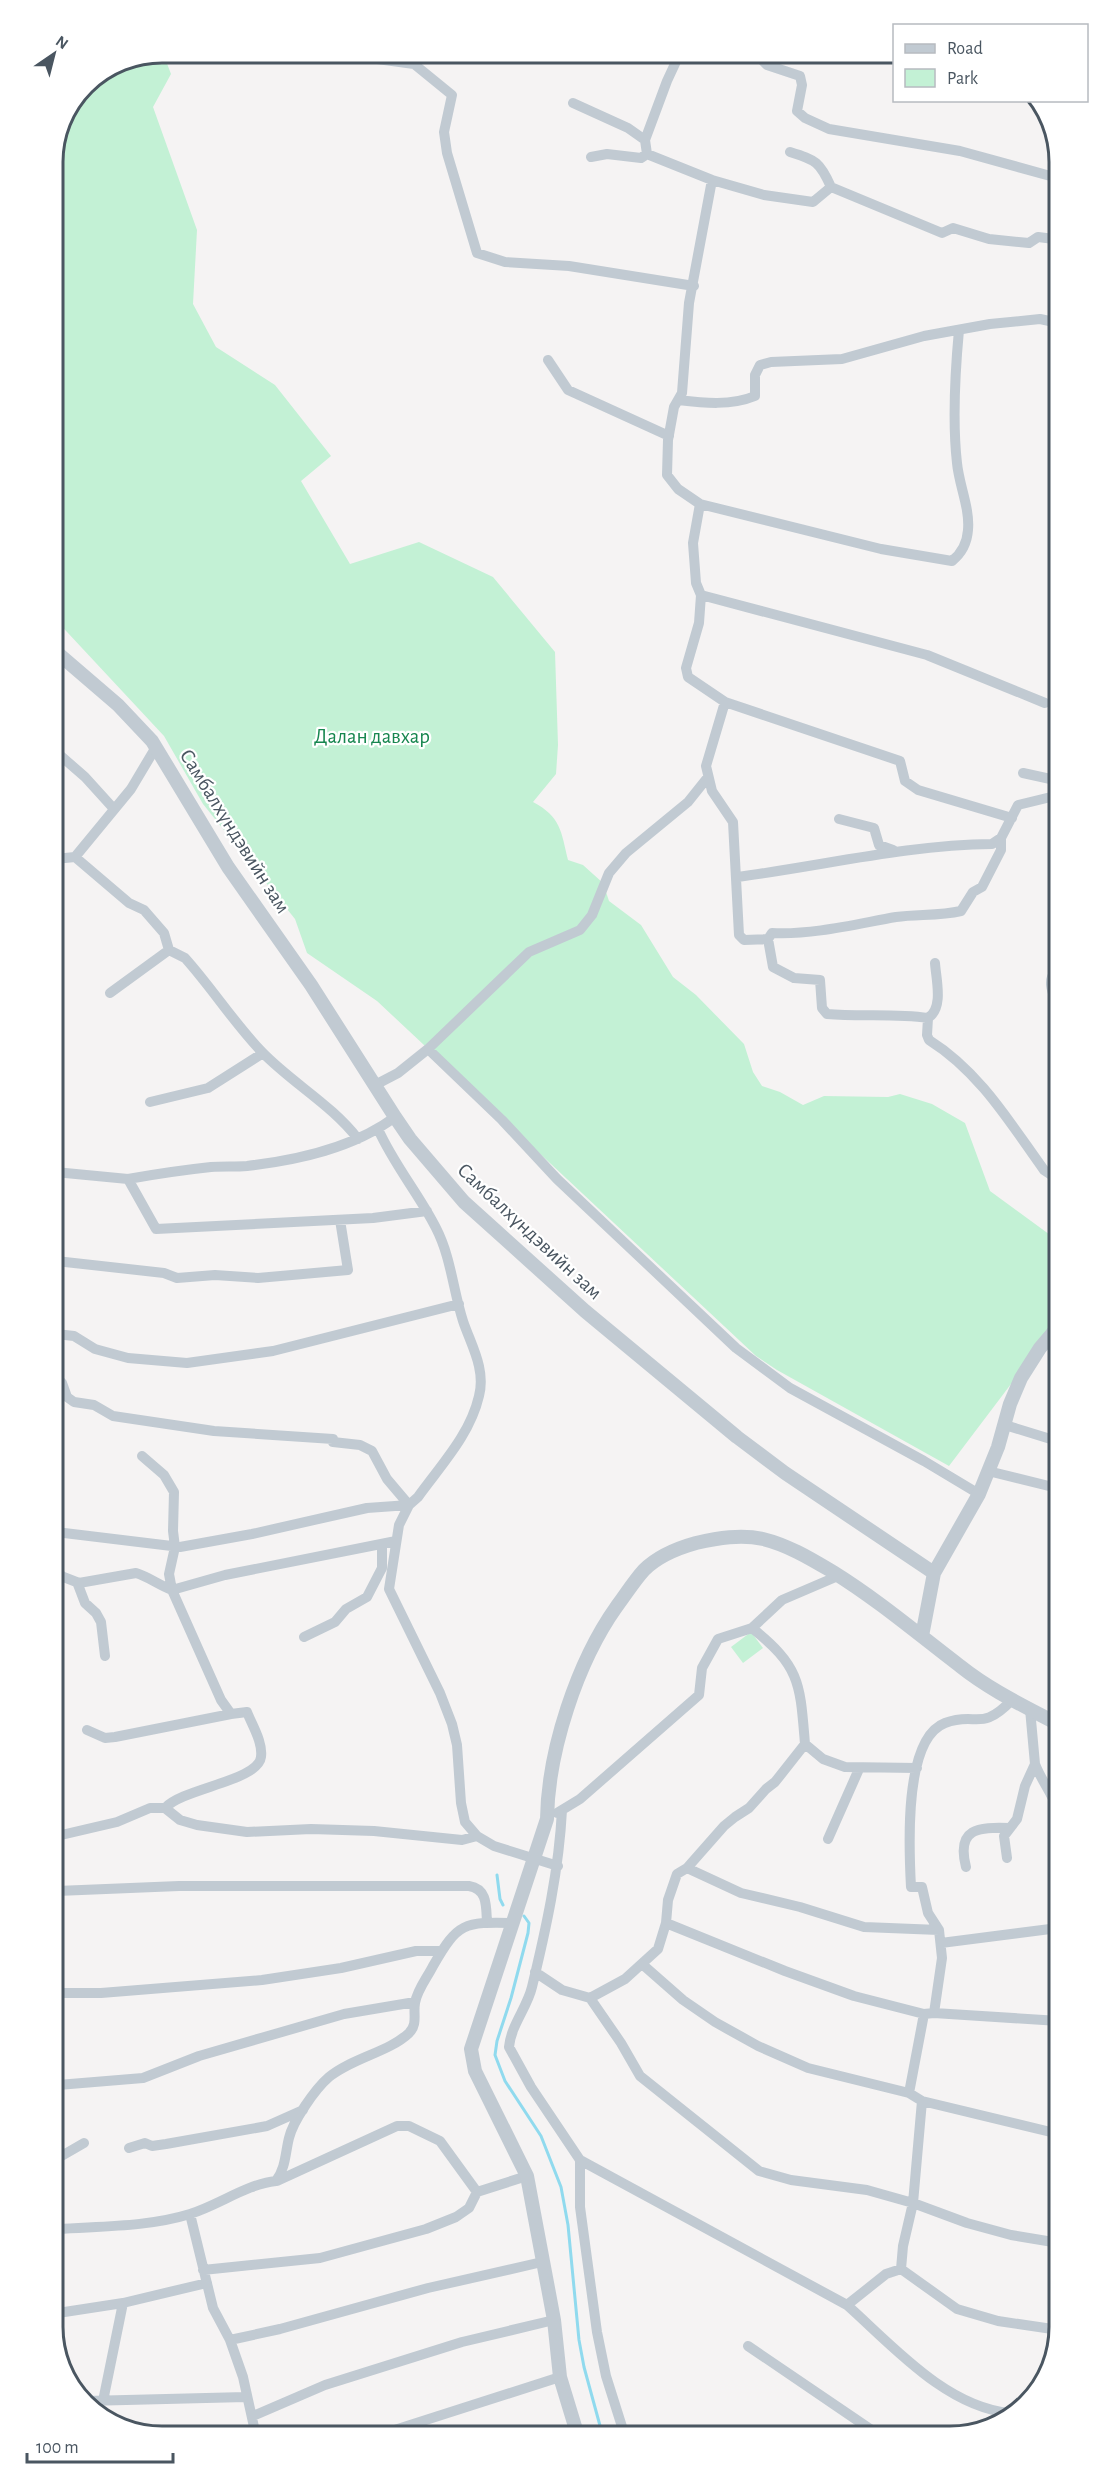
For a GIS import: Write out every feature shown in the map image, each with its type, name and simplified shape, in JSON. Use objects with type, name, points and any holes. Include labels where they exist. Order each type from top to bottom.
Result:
[{"type":"street","points":[[407,63],[414,64],[452,95],[444,132],[447,153],[477,253],[505,262],[569,266],[694,286]]},
{"type":"street","points":[[647,154],[645,140],[675,63]]},
{"type":"street","points":[[766,63],[800,76],[802,85],[797,111],[805,118],[829,129],[960,151],[1049,176]]},
{"type":"street","points":[[573,103],[628,128],[645,140]]},
{"type":"street","points":[[790,152],[816,160],[822,166],[831,187],[942,232],[952,228],[988,239],[1029,243],[1038,237],[1049,238]]},
{"type":"street","points":[[591,157],[607,154],[641,158],[647,154]]},
{"type":"street","points":[[647,154],[712,180],[764,195],[813,202],[831,187]]},
{"type":"street","points":[[712,180],[689,303],[682,393],[674,407],[669,436],[667,475],[678,489],[700,504],[881,549],[952,561],[961,554],[968,528],[957,465],[959,330]]},
{"type":"street","points":[[678,400],[710,404],[755,396],[755,375],[760,365],[771,362],[842,359],[924,336],[1040,319],[1049,321]]},
{"type":"street","points":[[548,360],[568,390],[669,436]]},
{"type":"street","points":[[700,504],[693,543],[696,583],[701,595],[699,623],[686,668],[688,677],[725,702],[900,760],[905,781],[918,790],[1012,818]]},
{"type":"street","points":[[701,595],[927,655],[1045,703]]},
{"type":"street","name":"Самбалхүндэвийн зам","points":[[63,658],[124,711],[156,747],[228,867],[289,951],[395,1117],[434,1169],[464,1202],[641,1359],[770,1463],[934,1573]]},
{"type":"street","points":[[725,702],[706,766],[712,791],[733,822],[740,935],[744,940],[768,939]]},
{"type":"street","points":[[63,858],[75,857],[131,789],[156,747]]},
{"type":"street","points":[[63,758],[85,777],[114,810]]},
{"type":"street","points":[[1023,773],[1049,779]]},
{"type":"street","points":[[375,1085],[398,1073],[428,1049],[529,952],[580,930],[592,915],[609,873],[626,853],[688,802],[708,777]]},
{"type":"street","points":[[737,877],[785,871],[896,851],[992,844],[1001,838],[1018,805],[1049,797]]},
{"type":"street","points":[[839,819],[874,828],[879,845],[896,851]]},
{"type":"street","points":[[935,963],[938,1007],[934,1015],[928,1018],[901,1014],[859,1017],[827,1014],[822,1008],[820,980],[794,978],[773,967],[768,939],[772,933],[850,926],[899,917],[944,915],[961,911],[974,892],[982,887],[1001,850],[1001,838]]},
{"type":"street","points":[[75,857],[129,903],[144,910],[164,933],[169,950],[185,958],[263,1053],[305,1092],[344,1121],[358,1139]]},
{"type":"street","points":[[110,993],[169,950]]},
{"type":"street","points":[[928,1018],[927,1035],[930,1040],[952,1056],[985,1088],[1044,1170],[1049,1173]]},
{"type":"street","points":[[428,1049],[501,1120],[557,1179],[736,1348],[790,1388],[924,1461],[979,1494]]},
{"type":"street","points":[[150,1102],[208,1088],[263,1053]]},
{"type":"street","points":[[63,1173],[128,1179],[172,1171],[247,1166],[295,1157],[358,1139],[395,1117]]},
{"type":"street","points":[[378,1129],[391,1158],[427,1211],[444,1247],[480,1371],[479,1398],[460,1441],[418,1497],[409,1505],[399,1525],[389,1589],[447,1708],[457,1745],[462,1811],[468,1826],[477,1836],[494,1846],[558,1866]]},
{"type":"street","points":[[128,1179],[156,1229],[340,1220],[427,1211]]},
{"type":"street","points":[[63,1261],[164,1273],[177,1278],[215,1275],[258,1278],[348,1270],[340,1220]]},
{"type":"street","points":[[63,1335],[74,1336],[94,1349],[128,1358],[186,1363],[273,1351],[459,1304]]},
{"type":"street","points":[[922,1636],[934,1573],[979,1494],[1021,1378],[1049,1347]]},
{"type":"street","points":[[63,1386],[67,1397],[74,1402],[94,1405],[113,1416],[214,1431],[333,1439],[333,1442],[360,1445],[372,1451],[387,1479],[409,1505]]},
{"type":"street","points":[[1005,1425],[1049,1439]]},
{"type":"street","points":[[142,1456],[164,1475],[174,1492],[172,1532],[175,1547],[169,1574],[172,1590],[221,1700],[231,1714]]},
{"type":"street","points":[[988,1471],[1049,1486]]},
{"type":"street","points":[[63,1533],[175,1547],[252,1534],[367,1508],[409,1505]]},
{"type":"street","points":[[576,2426],[560,2377],[554,2320],[527,2176],[472,2061],[471,2049],[547,1819],[547,1799],[562,1724],[581,1668],[612,1612],[645,1569],[663,1556],[690,1545],[718,1538],[749,1537],[780,1545],[838,1576],[890,1610],[977,1679],[1049,1719]]},
{"type":"street","points":[[63,1577],[77,1582],[136,1573],[145,1576],[157,1585],[172,1590],[225,1575],[382,1545],[396,1540]]},
{"type":"street","points":[[304,1637],[319,1632],[335,1622],[346,1609],[368,1598],[382,1568],[382,1545]]},
{"type":"street","points":[[547,1819],[580,1799],[699,1695],[702,1668],[718,1639],[752,1628],[783,1600],[838,1576]]},
{"type":"street","points":[[77,1582],[85,1603],[96,1613],[101,1623],[105,1656]]},
{"type":"street","points":[[752,1628],[774,1646],[791,1667],[801,1695],[806,1744],[823,1759],[845,1767],[859,1769],[917,1768]]},
{"type":"street","points":[[909,2093],[942,1958],[939,1930],[928,1913],[922,1887],[911,1887],[908,1843],[911,1792],[917,1768],[924,1747],[936,1727],[952,1721],[990,1719],[1012,1700]]},
{"type":"street","points":[[1030,1709],[1035,1764],[1041,1779],[1049,1790]]},
{"type":"street","points":[[87,1730],[105,1738],[115,1737],[247,1712],[261,1747],[261,1758],[257,1766],[238,1778],[172,1800],[165,1808]]},
{"type":"street","points":[[590,1998],[625,1979],[658,1949],[666,1923],[668,1900],[677,1874],[687,1868],[735,1816],[749,1808],[775,1782],[806,1744]]},
{"type":"street","points":[[1007,1858],[1004,1836],[1017,1819],[1025,1786],[1035,1764]]},
{"type":"street","points":[[828,1839],[859,1769]]},
{"type":"street","points":[[63,1835],[117,1822],[150,1808],[165,1808],[180,1820],[197,1825],[247,1832],[311,1829],[374,1831],[462,1840],[477,1836]]},
{"type":"street","points":[[562,1810],[558,1866],[535,1972],[529,1997],[511,2036],[509,2049],[580,2160],[847,2305],[925,2375],[947,2391],[990,2411],[1000,2412]]},
{"type":"street","points":[[966,1867],[962,1853],[963,1842],[969,1835],[977,1828],[1010,1828]]},
{"type":"street","points":[[687,1868],[741,1893],[864,1927],[939,1930]]},
{"type":"street","points":[[63,1891],[179,1886],[469,1886],[479,1889],[484,1895],[487,1923]]},
{"type":"street","points":[[276,2181],[285,2165],[291,2130],[327,2079],[343,2067],[400,2040],[410,2032],[415,2024],[415,2002],[441,1951],[460,1928],[487,1923],[513,1923]]},
{"type":"street","points":[[666,1923],[784,1971],[855,1996],[929,2014],[1049,2020]]},
{"type":"street","points":[[941,1943],[1049,1929]]},
{"type":"street","points":[[63,1993],[100,1993],[262,1980],[341,1968],[416,1951],[441,1951]]},
{"type":"street","points":[[642,1964],[683,2000],[715,2022],[758,2046],[808,2068],[909,2093],[922,2102],[1049,2132]]},
{"type":"street","points":[[535,1972],[562,1990],[590,1998],[621,2043],[640,2076],[759,2171],[791,2180],[867,2190],[913,2203],[967,2223],[1011,2235],[1049,2241]]},
{"type":"street","points":[[63,2085],[143,2078],[199,2056],[344,2014],[415,2002]]},
{"type":"street","points":[[901,2269],[903,2246],[913,2203],[922,2102]]},
{"type":"street","points":[[129,2148],[145,2143],[152,2146],[267,2126],[304,2110]]},
{"type":"street","points":[[63,2229],[137,2224],[190,2214],[276,2181],[397,2126],[409,2127],[440,2141],[477,2192]]},
{"type":"street","points":[[63,2155],[84,2143]]},
{"type":"street","points":[[580,2160],[580,2207],[597,2332],[606,2376],[622,2426]]},
{"type":"street","points":[[203,2270],[320,2258],[426,2229],[456,2217],[469,2208],[477,2192],[527,2176]]},
{"type":"street","points":[[190,2214],[213,2308],[230,2340],[243,2377],[254,2426]]},
{"type":"street","points":[[230,2340],[280,2329],[428,2288],[542,2262]]},
{"type":"street","points":[[847,2305],[886,2274],[901,2269]]},
{"type":"street","points":[[901,2269],[957,2309],[998,2321],[1049,2329]]},
{"type":"street","points":[[63,2312],[123,2303],[207,2283]]},
{"type":"street","points":[[102,2401],[123,2303]]},
{"type":"street","points":[[253,2416],[325,2385],[462,2342],[554,2320]]},
{"type":"street","points":[[748,2346],[866,2426]]},
{"type":"street","points":[[407,2426],[560,2377]]},
{"type":"street","points":[[96,2401],[246,2397]]},
{"type":"green space","name":"Далан давхар","points":[[167,63],[171,74],[153,107],[197,230],[193,304],[216,347],[275,385],[331,456],[301,481],[350,564],[419,542],[493,577],[555,652],[558,745],[556,774],[533,802],[555,819],[568,860],[583,865],[603,883],[609,901],[641,925],[673,977],[696,995],[744,1044],[753,1072],[762,1086],[780,1092],[803,1105],[824,1096],[888,1097],[900,1094],[932,1104],[965,1123],[990,1191],[1049,1234],[1049,1334],[949,1466],[756,1356],[377,1001],[307,953],[295,919],[203,804],[164,736],[63,628],[63,155],[71,124],[80,107],[92,92],[107,80],[124,71],[142,65]]},
{"type":"green space","points":[[751,1632],[763,1648],[743,1663],[731,1647]]},
{"type":"waterway","points":[[497,1875],[503,1905]]},
{"type":"waterway","points":[[524,1916],[529,1923],[528,1933],[495,2055],[505,2081],[541,2136],[561,2187],[568,2225],[579,2340],[600,2426]]}]
